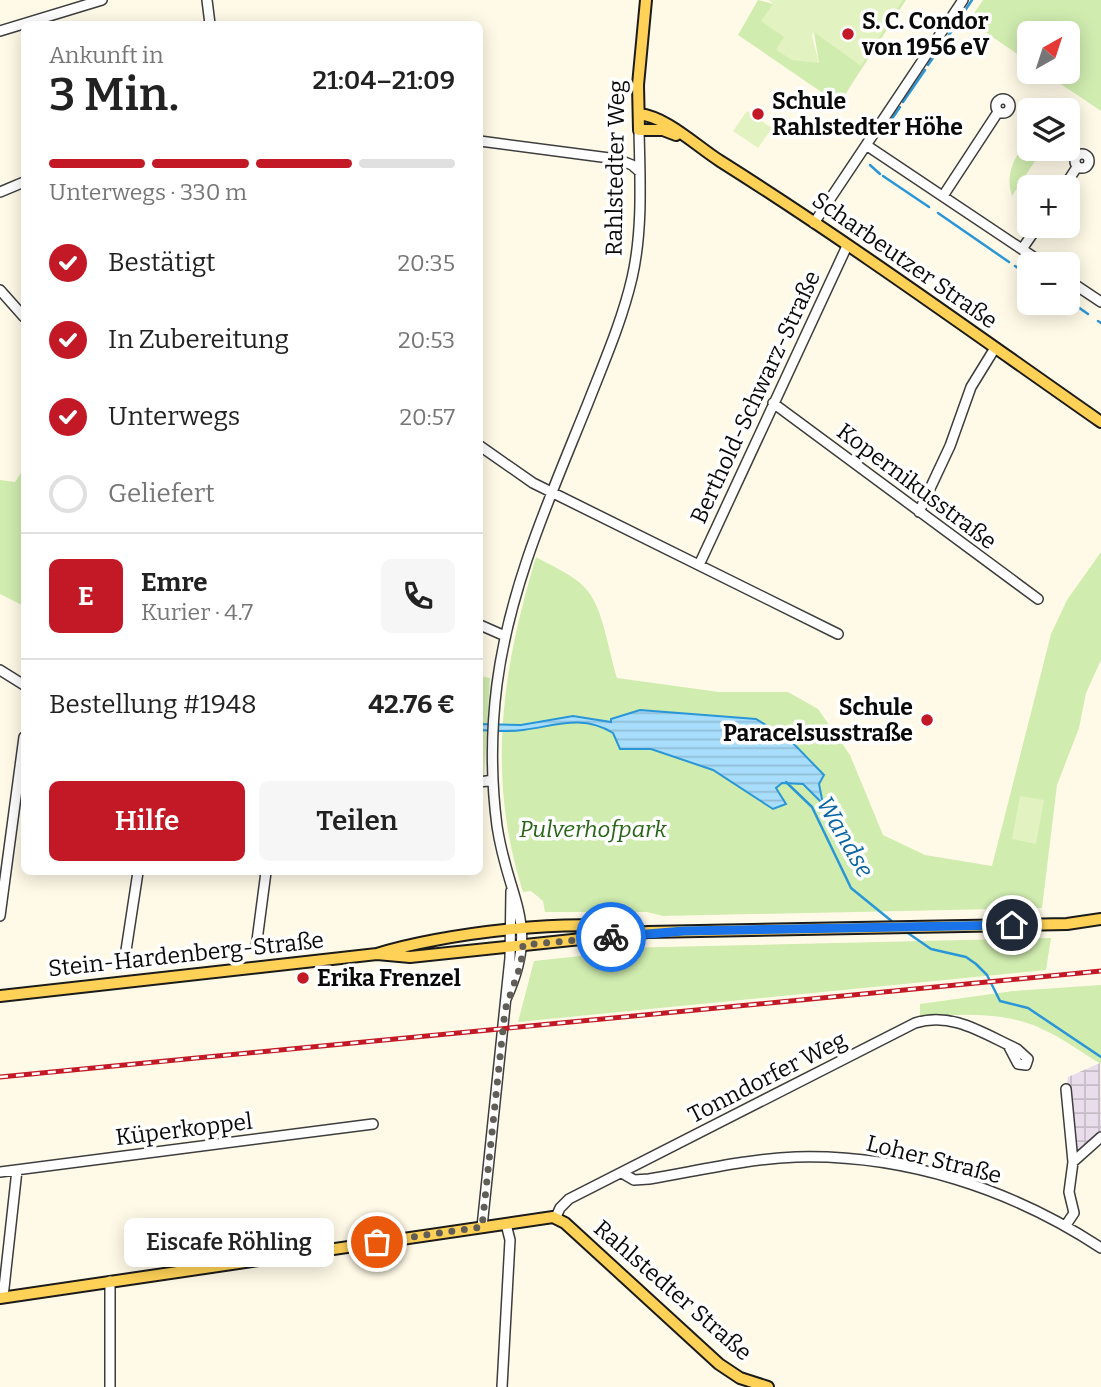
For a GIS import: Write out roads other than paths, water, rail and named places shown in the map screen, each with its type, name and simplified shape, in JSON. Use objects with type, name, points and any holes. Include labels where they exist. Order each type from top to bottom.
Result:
[{"type":"main road","name":"Rahlstedter Weg","points":[[639,130],[638,85],[646,0]]},
{"type":"main road","name":"Scharbeutzer Straße","points":[[639,114],[663,120],[682,137],[814,223],[1101,422]]},
{"type":"main road","name":"Scharbeutzer Straße","points":[[639,130],[663,130],[682,137]]},
{"type":"main road","name":"Stein-Hardenberg-Straße","points":[[377,954],[410,957],[648,932],[1067,924],[1101,919]]},
{"type":"main road","name":"Stein-Hardenberg-Straße","points":[[0,996],[377,954],[408,944],[510,931],[626,927],[648,932]]},
{"type":"main road","points":[[2,1297],[506,1224],[541,1216],[556,1217]]},
{"type":"main road","name":"Rahlstedter Straße","points":[[556,1217],[719,1364],[740,1378],[768,1387]]},
{"type":"street","points":[[26,21],[67,5],[102,0]]},
{"type":"street","points":[[207,0],[210,21]]},
{"type":"street","points":[[814,223],[963,0]]},
{"type":"street","points":[[0,31],[21,23]]},
{"type":"street","points":[[943,196],[998,112]]},
{"type":"street","name":"Rahlstedter Weg","points":[[511,890],[498,827],[493,780],[493,734],[505,636],[519,576],[626,301],[638,237],[639,130]]},
{"type":"street","points":[[483,141],[617,159],[632,165],[640,172]]},
{"type":"street","points":[[866,145],[1026,252]]},
{"type":"street","points":[[1072,175],[1077,167]]},
{"type":"street","points":[[0,192],[21,183]]},
{"type":"street","points":[[1022,249],[1030,238]]},
{"type":"street","name":"Berthold-Schwarz-Straße","points":[[699,565],[847,246]]},
{"type":"street","points":[[1080,288],[1101,302]]},
{"type":"street","points":[[0,290],[21,314]]},
{"type":"street","points":[[919,512],[950,446],[971,387],[995,348]]},
{"type":"street","name":"Kopernikusstraße","points":[[773,403],[1038,599]]},
{"type":"street","points":[[483,448],[517,474],[838,634]]},
{"type":"street","points":[[483,626],[505,636]]},
{"type":"street","points":[[0,670],[21,683]]},
{"type":"street","points":[[0,916],[21,759]]},
{"type":"street","points":[[483,782],[493,780]]},
{"type":"street","points":[[125,957],[138,875]]},
{"type":"street","points":[[256,948],[266,875]]},
{"type":"street","points":[[506,999],[518,975],[523,945],[519,904],[511,890]]},
{"type":"street","points":[[482,1227],[506,999],[511,890]]},
{"type":"street","name":"Tonndorfer Weg","points":[[556,1217],[569,1199],[923,1021],[953,1021],[1008,1045]]},
{"type":"street","points":[[1066,1089],[1073,1162],[1069,1192],[1074,1213],[1066,1225]]},
{"type":"street","name":"Küperkoppel","points":[[0,1172],[373,1124]]},
{"type":"street","points":[[1073,1162],[1101,1137]]},
{"type":"street","name":"Loher Straße","points":[[622,1173],[634,1180],[642,1180],[745,1162],[794,1157],[846,1158],[887,1163],[946,1177],[1009,1198],[1066,1225],[1101,1248]]},
{"type":"street","points":[[2,1297],[17,1170]]},
{"type":"street","points":[[502,1387],[510,1240],[506,1224]]},
{"type":"street","points":[[110,1282],[110,1387]]},
{"type":"water","points":[[640,710],[756,719],[790,740],[824,775],[819,784],[823,804],[803,784],[782,783],[776,788],[786,804],[773,809],[713,770],[651,749],[620,749],[613,733],[590,724],[568,723],[512,731],[483,730],[483,724],[521,725],[573,716],[611,722],[611,719]]},
{"type":"waterway","points":[[958,21],[972,0]]},
{"type":"waterway","points":[[928,65],[951,32]]},
{"type":"waterway","points":[[903,102],[925,70]]},
{"type":"waterway","points":[[883,132],[900,107]]},
{"type":"waterway","points":[[870,165],[880,174]]},
{"type":"waterway","points":[[883,176],[929,207]]},
{"type":"waterway","points":[[938,213],[1009,262]]},
{"type":"waterway","points":[[1080,308],[1088,314]]},
{"type":"waterway","name":"Wandse","points":[[786,782],[812,807],[851,888],[894,923]]},
{"type":"waterway","name":"Wandse","points":[[905,931],[931,949],[966,957],[987,975],[1000,1001],[1028,1008],[1101,1057]]},
{"type":"railway","points":[[0,1077],[1101,971]]},
{"type":"place","name":"S. C. Condor von 1956 eV","points":[[848,34]]},
{"type":"place","name":"Schule Rahlstedter Höhe","points":[[758,114]]},
{"type":"place","name":"Schule Paracelsusstraße","points":[[927,720]]},
{"type":"place","name":"Erika Frenzel","points":[[303,978]]},
{"type":"place","name":"Eiscafe Röhling","points":[[377,1242]]},
{"type":"park label","name":"Pulverhofpark","points":[[593,829]]}]
